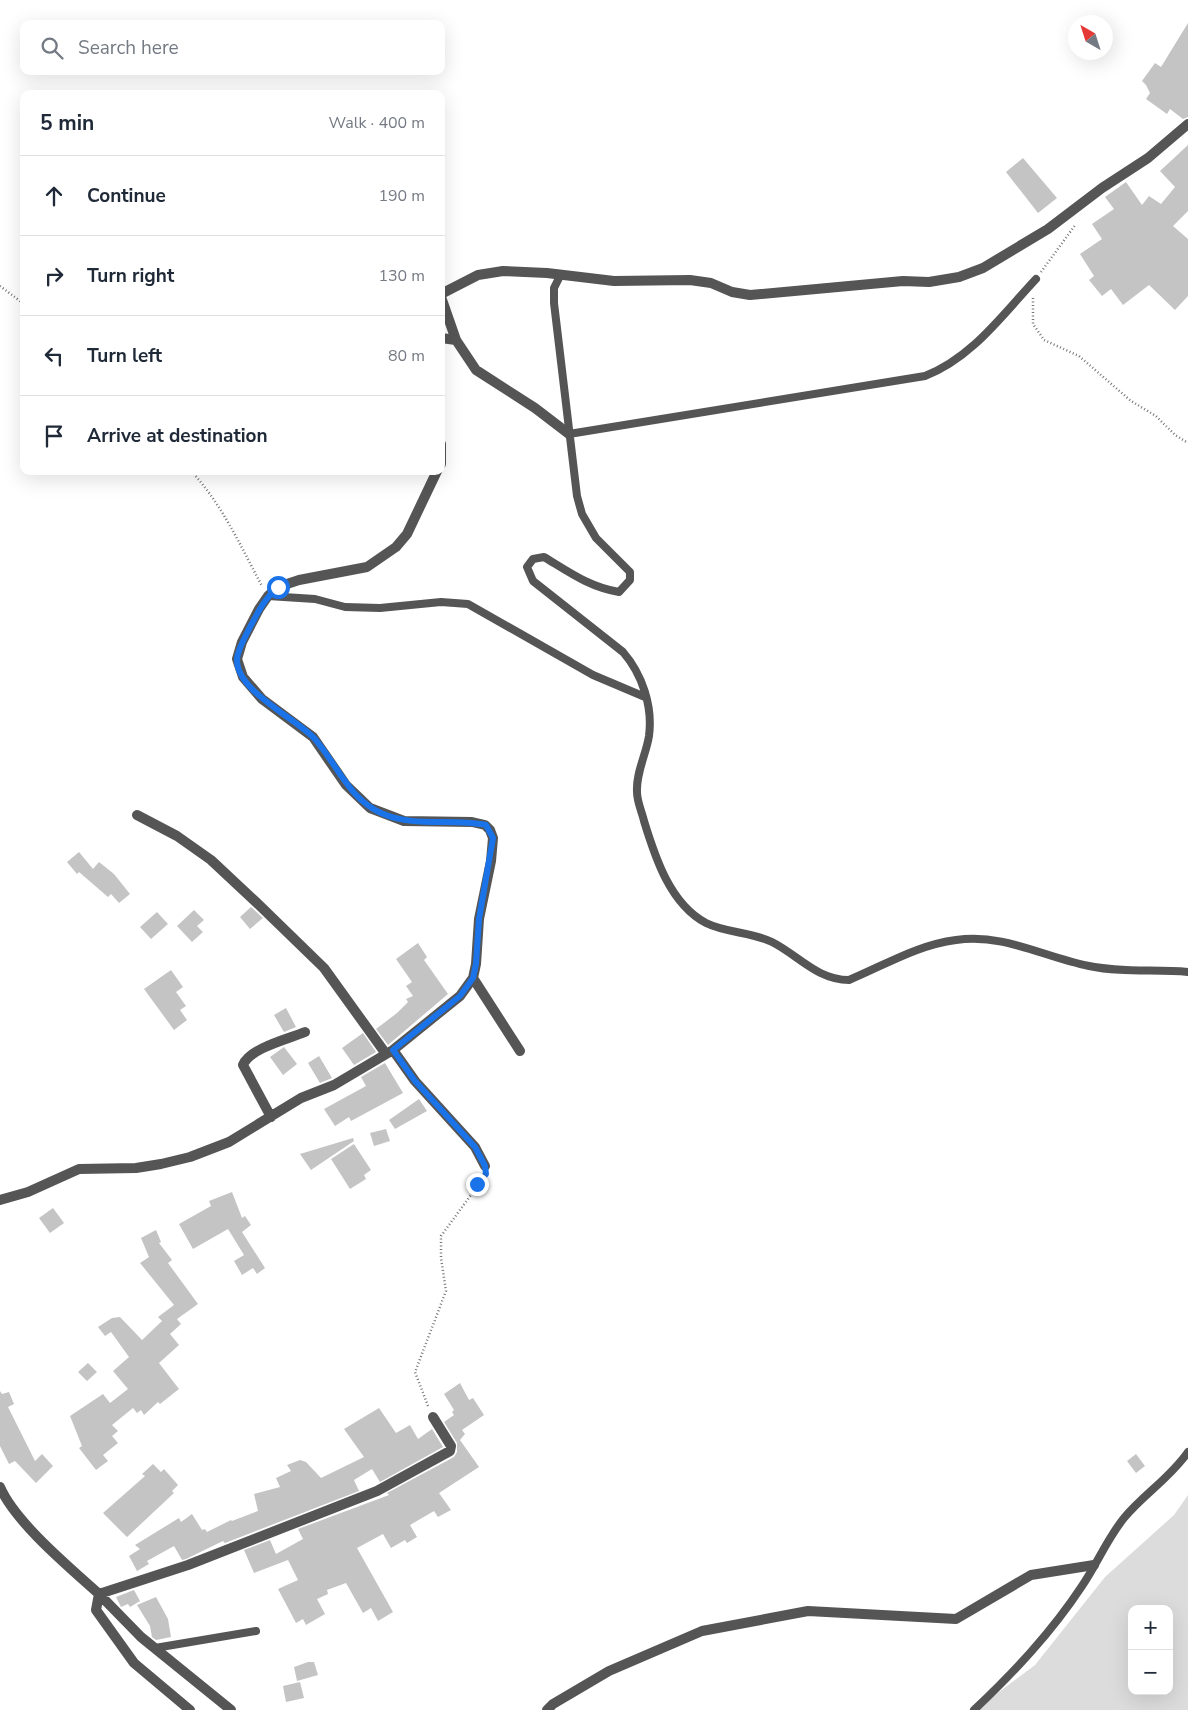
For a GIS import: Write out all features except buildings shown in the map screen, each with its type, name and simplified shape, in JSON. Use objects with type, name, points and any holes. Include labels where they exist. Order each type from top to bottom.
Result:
[{"type":"street","points":[[445,294],[478,276],[503,271],[614,281],[690,280],[711,283],[750,295],[903,281],[929,282],[959,277],[1006,256],[1048,229],[1102,188],[1148,158],[1188,124]]},
{"type":"street","points":[[445,308],[456,340],[481,374],[535,408],[569,434]]},
{"type":"street","points":[[445,339],[456,340]]},
{"type":"street","points":[[0,1200],[28,1192],[79,1169],[136,1168],[190,1157],[229,1142],[301,1098],[334,1085],[389,1052],[460,996],[473,978],[476,964],[479,919],[491,861],[493,838],[490,830],[486,825],[472,822],[404,821],[370,808],[346,785],[313,737],[262,698],[242,677],[237,659],[242,642],[268,596],[278,587],[299,580],[367,567],[396,547],[407,534],[435,475]]},
{"type":"street","points":[[137,814],[177,836],[211,860],[324,968],[389,1052],[475,1147],[485,1166]]},
{"type":"street","points":[[473,978],[520,1051]]},
{"type":"street","points":[[271,1117],[243,1065],[245,1060],[255,1052],[305,1032]]},
{"type":"street","points":[[98,1594],[188,1565],[377,1491],[450,1450],[451,1446],[433,1417]]},
{"type":"street","points":[[0,1487],[6,1502],[59,1558],[129,1626],[231,1710]]},
{"type":"street","points":[[547,1710],[553,1704],[608,1671],[702,1631],[808,1611],[956,1619],[1032,1575],[1094,1565]]},
{"type":"street","points":[[98,1594],[96,1610],[110,1633],[134,1663],[190,1710]]},
{"type":"lane","points":[[560,276],[554,288],[554,303],[573,473],[582,514],[596,538],[630,572],[630,580],[619,592],[600,589],[578,579],[544,557],[533,559],[528,567],[529,574],[533,581],[623,652],[634,665],[646,697],[649,719],[649,738],[642,757],[637,792],[640,808],[661,868],[680,899],[706,923],[771,941],[816,972],[837,980],[849,980],[915,950],[954,940],[984,938],[1020,944],[1044,954],[1088,966],[1116,970],[1188,972]]},
{"type":"lane","points":[[569,434],[925,376],[940,370],[978,342],[1036,278]]},
{"type":"lane","points":[[268,596],[314,600],[345,607],[380,608],[441,602],[468,604],[594,675],[646,697]]},
{"type":"lane","points":[[974,1710],[1015,1670],[1054,1626],[1125,1518],[1166,1478],[1188,1452]]},
{"type":"lane","points":[[155,1648],[256,1631]]},
{"type":"path","points":[[1080,218],[1036,278],[1033,289],[1033,316],[1037,332],[1053,346],[1079,356],[1131,401],[1156,416],[1175,435],[1188,443]]},
{"type":"path","points":[[0,286],[20,301]]},
{"type":"path","points":[[195,475],[204,484],[217,505],[268,596]]},
{"type":"path","points":[[433,1417],[415,1372],[420,1353],[446,1290],[442,1267],[441,1236],[486,1174],[485,1166]]},
{"type":"shaded area","points":[[1188,1495],[1188,1710],[975,1710],[1035,1665],[1105,1577],[1174,1515]]},
{"type":"route","points":[[278,587],[268,596],[259,609],[242,642],[237,659],[238,669],[242,677],[262,698],[313,737],[346,785],[370,808],[404,821],[472,822],[486,825],[493,838],[491,861],[479,919],[476,964],[473,978],[460,996],[434,1019],[393,1050],[415,1081],[479,1153],[485,1166],[486,1174],[477,1184]]}]
